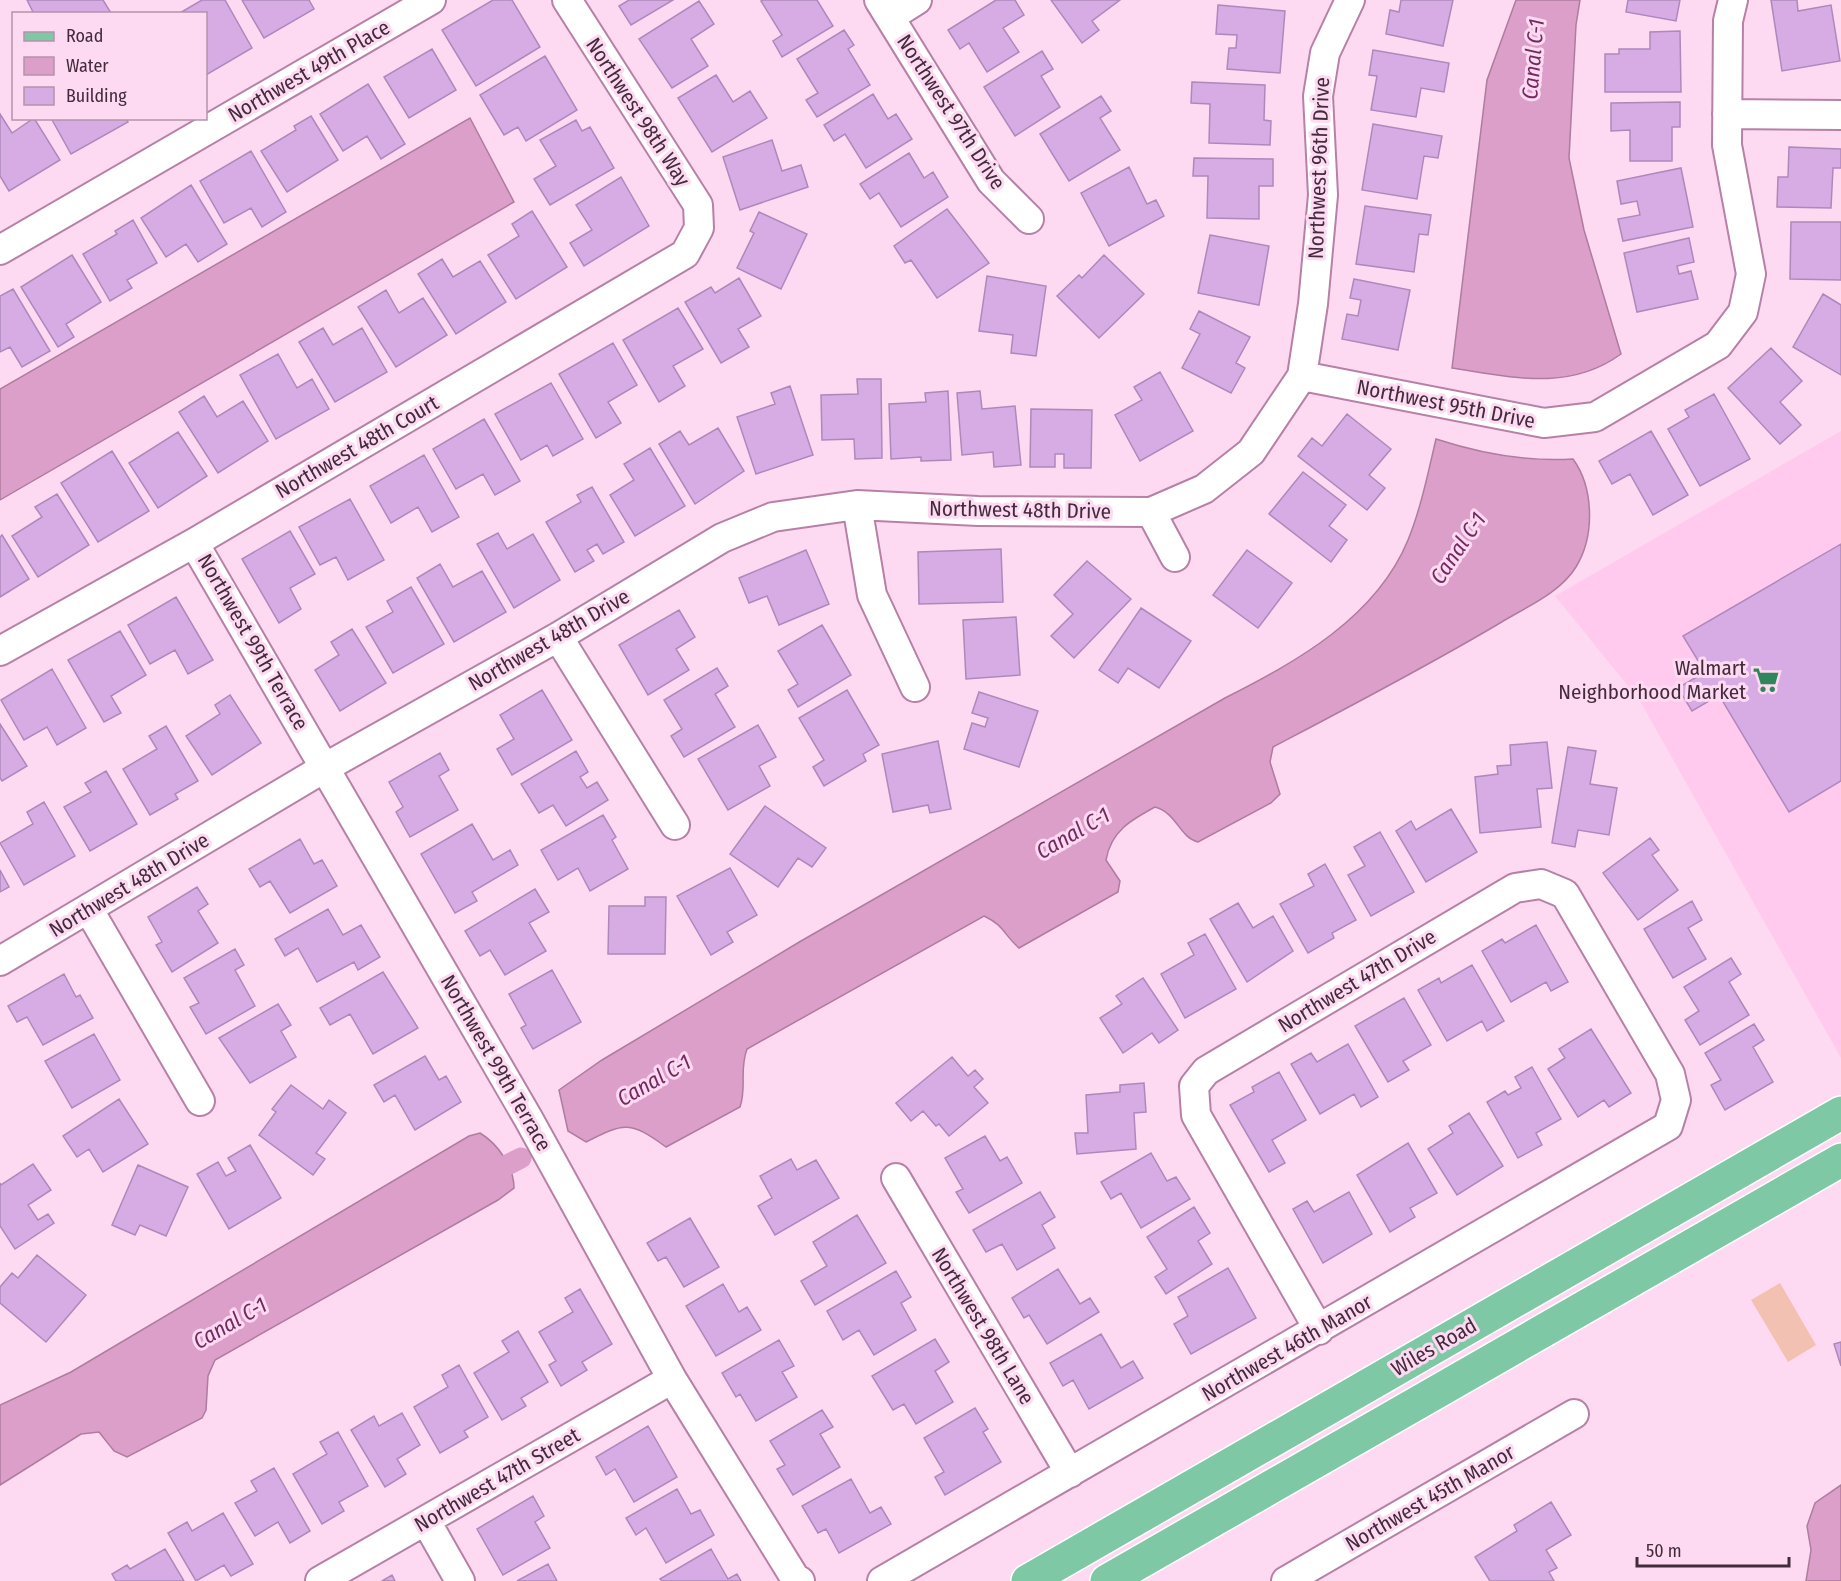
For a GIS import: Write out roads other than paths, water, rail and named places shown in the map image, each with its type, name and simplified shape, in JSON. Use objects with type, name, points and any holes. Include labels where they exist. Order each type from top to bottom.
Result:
[{"type":"main road","name":"Wiles Road","points":[[1028,1581],[1841,1113]]},
{"type":"main road","name":"Wiles Road","points":[[1107,1581],[1841,1160]]},
{"type":"main road","points":[[1430,1349],[1449,1384]]},
{"type":"street","name":"Northwest 49th Place","points":[[0,250],[431,0]]},
{"type":"street","name":"Northwest 98th Way","points":[[567,0],[698,205],[699,228]]},
{"type":"street","points":[[885,9],[917,0]]},
{"type":"street","name":"Northwest 96th Drive","points":[[1302,376],[1313,303],[1323,195],[1318,96],[1325,53],[1350,0]]},
{"type":"street","name":"Northwest 95th Drive","points":[[1302,376],[1544,423],[1595,417],[1718,345],[1743,312],[1751,274],[1727,145],[1728,21],[1733,0]]},
{"type":"street","name":"Northwest 97th Drive","points":[[885,9],[992,181],[1029,219]]},
{"type":"street","points":[[1727,114],[1841,115]]},
{"type":"street","name":"Northwest 48th Court","points":[[0,651],[194,543],[685,254],[699,228]]},
{"type":"street","name":"Northwest 48th Drive","points":[[0,961],[326,767],[558,636],[723,538],[773,517],[857,506],[978,511],[1151,512],[1204,489],[1251,452],[1302,376]]},
{"type":"street","points":[[857,506],[872,596],[915,687]]},
{"type":"street","points":[[1151,512],[1175,557]]},
{"type":"street","name":"Northwest 99th Terrace","points":[[194,543],[528,1118],[672,1379],[795,1578],[800,1581]]},
{"type":"street","points":[[558,636],[675,825]]},
{"type":"street","name":"Northwest 47th Drive","points":[[1319,1330],[1196,1115],[1194,1086],[1206,1071],[1515,888],[1540,884],[1565,894],[1670,1074],[1676,1100]]},
{"type":"street","points":[[89,910],[200,1101]]},
{"type":"street","name":"Northwest 46th Manor","points":[[882,1581],[1668,1126],[1676,1100]]},
{"type":"street","name":"Northwest 98th Lane","points":[[896,1178],[1070,1473]]},
{"type":"street","name":"Northwest 47th Street","points":[[320,1581],[672,1379]]},
{"type":"street","name":"Northwest 45th Manor","points":[[1286,1581],[1575,1414]]},
{"type":"street","points":[[426,1521],[460,1581]]},
{"type":"water","points":[[1516,0],[1580,0],[1576,25],[1569,158],[1584,230],[1621,354],[1601,366],[1560,378],[1518,378],[1452,368],[1487,80]]},
{"type":"water","points":[[470,118],[514,202],[0,500],[0,389]]},
{"type":"water","points":[[1436,439],[1504,455],[1556,460],[1573,459],[1585,484],[1590,512],[1589,527],[1582,555],[1576,567],[1552,592],[1444,655],[1273,747],[1270,762],[1280,794],[1271,803],[1198,842],[1186,835],[1168,814],[1155,807],[1130,822],[1112,841],[1106,860],[1120,881],[1118,892],[1019,948],[1000,927],[984,916],[747,1049],[740,1107],[666,1147],[644,1132],[627,1127],[610,1131],[586,1142],[568,1131],[559,1090],[602,1060],[801,941],[1279,669],[1331,635],[1376,593],[1394,568],[1417,516]]},
{"type":"water","points":[[480,1133],[493,1143],[504,1157],[511,1172],[514,1188],[498,1200],[215,1360],[208,1376],[206,1410],[202,1418],[127,1457],[114,1451],[99,1432],[81,1434],[0,1485],[0,1405],[71,1372],[469,1136]]},
{"type":"water","points":[[1841,1485],[1841,1581],[1806,1581],[1811,1550],[1807,1526],[1815,1503]]},
{"type":"waterway","name":"Canal C-1","points":[[482,1178],[521,1158]]},
{"type":"place","name":"Walmart Neighborhood Market","points":[[1766,680]]}]
